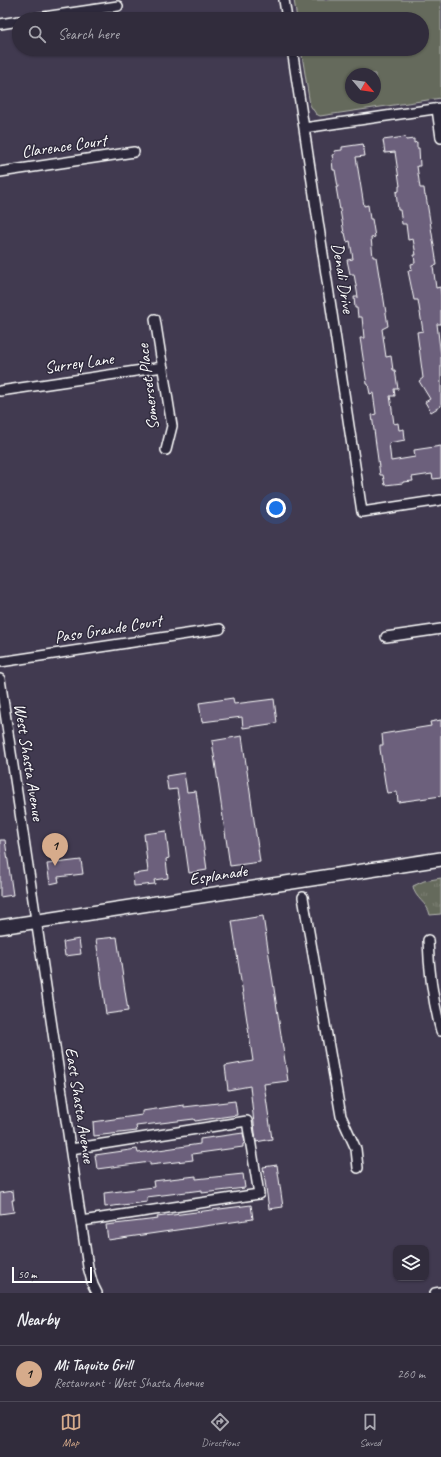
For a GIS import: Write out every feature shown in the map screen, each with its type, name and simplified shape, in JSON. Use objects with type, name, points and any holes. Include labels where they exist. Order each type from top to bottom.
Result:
[{"type":"main road","name":"Esplanade","points":[[0,927],[441,859]]},
{"type":"street","points":[[284,0],[286,12]]},
{"type":"street","points":[[77,12],[118,6]]},
{"type":"street","points":[[0,24],[12,22]]},
{"type":"street","name":"Denali Drive","points":[[293,56],[362,512],[441,500]]},
{"type":"street","points":[[304,128],[439,108],[441,138]]},
{"type":"street","name":"Clarence Court","points":[[0,172],[134,152]]},
{"type":"street","name":"Somerset Place","points":[[155,319],[172,426],[166,450]]},
{"type":"street","name":"Surrey Lane","points":[[0,391],[162,367]]},
{"type":"street","name":"Paso Grande Court","points":[[0,662],[220,629]]},
{"type":"street","points":[[386,637],[441,629]]},
{"type":"street","name":"West Shasta Avenue","points":[[0,679],[4,728],[37,921]]},
{"type":"street","points":[[303,897],[341,1116],[356,1149],[358,1168]]},
{"type":"street","name":"East Shasta Avenue","points":[[37,921],[88,1267],[97,1293]]},
{"type":"street","points":[[428,940],[429,965],[441,1030]]},
{"type":"street","points":[[71,1149],[247,1121],[258,1194],[82,1221]]},
{"type":"street","points":[[435,1293],[441,1292]]},
{"type":"green space","points":[[294,0],[441,0],[441,98],[320,116],[316,114],[310,105],[302,56],[429,56],[429,12],[296,12]]},
{"type":"green space","points":[[441,878],[441,914],[430,915],[427,907],[416,894],[413,886],[424,881]]},
{"type":"building","points":[[405,137],[406,140],[414,139],[414,143],[417,142],[417,148],[419,148],[420,166],[417,166],[420,188],[424,188],[426,196],[437,265],[433,266],[436,288],[440,287],[441,296],[441,324],[437,324],[441,356],[441,406],[431,412],[425,402],[430,399],[419,381],[423,378],[417,332],[423,331],[418,300],[414,300],[408,271],[412,270],[411,264],[415,263],[414,255],[416,255],[413,239],[408,240],[406,224],[402,224],[400,210],[398,210],[396,192],[399,191],[400,186],[395,152],[385,153],[383,140]]},
{"type":"building","points":[[363,144],[365,156],[356,157],[364,206],[368,205],[375,237],[371,238],[373,257],[376,257],[388,326],[382,329],[386,357],[391,356],[398,389],[394,389],[395,396],[390,396],[394,424],[398,423],[399,430],[404,429],[405,440],[389,443],[391,461],[415,457],[414,450],[441,446],[441,478],[433,479],[432,474],[412,477],[413,481],[385,485],[383,475],[380,475],[372,415],[376,414],[373,393],[370,394],[367,384],[360,338],[364,338],[362,317],[358,317],[357,308],[355,308],[354,297],[358,297],[354,274],[350,274],[347,260],[353,259],[350,241],[347,242],[344,233],[336,187],[338,187],[332,160],[332,155],[335,154],[334,151],[342,150],[342,147]]},
{"type":"building","points":[[233,698],[234,704],[274,699],[277,723],[243,728],[242,717],[202,722],[199,703]]},
{"type":"building","points":[[441,720],[441,796],[398,802],[397,792],[387,793],[386,789],[380,749],[380,745],[383,745],[382,734],[431,726],[430,722]]},
{"type":"building","points":[[242,736],[260,862],[230,866],[212,741]]},
{"type":"building","points":[[184,773],[187,792],[196,791],[207,870],[189,873],[177,789],[168,790],[166,776]]},
{"type":"building","points":[[166,831],[169,858],[166,859],[168,878],[154,880],[155,884],[134,886],[133,874],[148,872],[144,834]]},
{"type":"building","points":[[0,840],[5,840],[13,895],[0,897]]},
{"type":"building","points":[[81,860],[83,874],[58,877],[59,882],[50,884],[47,864]]},
{"type":"building","points":[[263,916],[288,1081],[264,1084],[272,1139],[256,1142],[250,1086],[228,1090],[225,1066],[253,1061],[232,921]]},
{"type":"building","points":[[117,937],[128,1011],[106,1014],[96,939]]},
{"type":"building","points":[[79,939],[81,954],[65,956],[63,942]]},
{"type":"building","points":[[235,1101],[237,1115],[195,1121],[194,1119],[136,1126],[137,1131],[94,1136],[93,1122],[142,1115],[142,1111],[184,1105],[184,1107]]},
{"type":"building","points":[[243,1133],[245,1143],[243,1144],[243,1147],[192,1154],[193,1160],[150,1165],[150,1162],[97,1169],[95,1155],[137,1149],[138,1153],[200,1144],[200,1139]]},
{"type":"building","points":[[277,1165],[283,1207],[269,1209],[263,1167]]},
{"type":"building","points":[[243,1174],[245,1188],[202,1193],[202,1190],[147,1197],[147,1202],[105,1207],[104,1193],[154,1187],[153,1181],[196,1176],[196,1179]]},
{"type":"building","points":[[13,1191],[14,1200],[12,1200],[14,1212],[0,1214],[0,1193]]},
{"type":"building","points":[[251,1205],[253,1219],[108,1240],[106,1225]]},
{"type":"place","name":"Mi Taquito Grill","points":[[55,866]]}]
